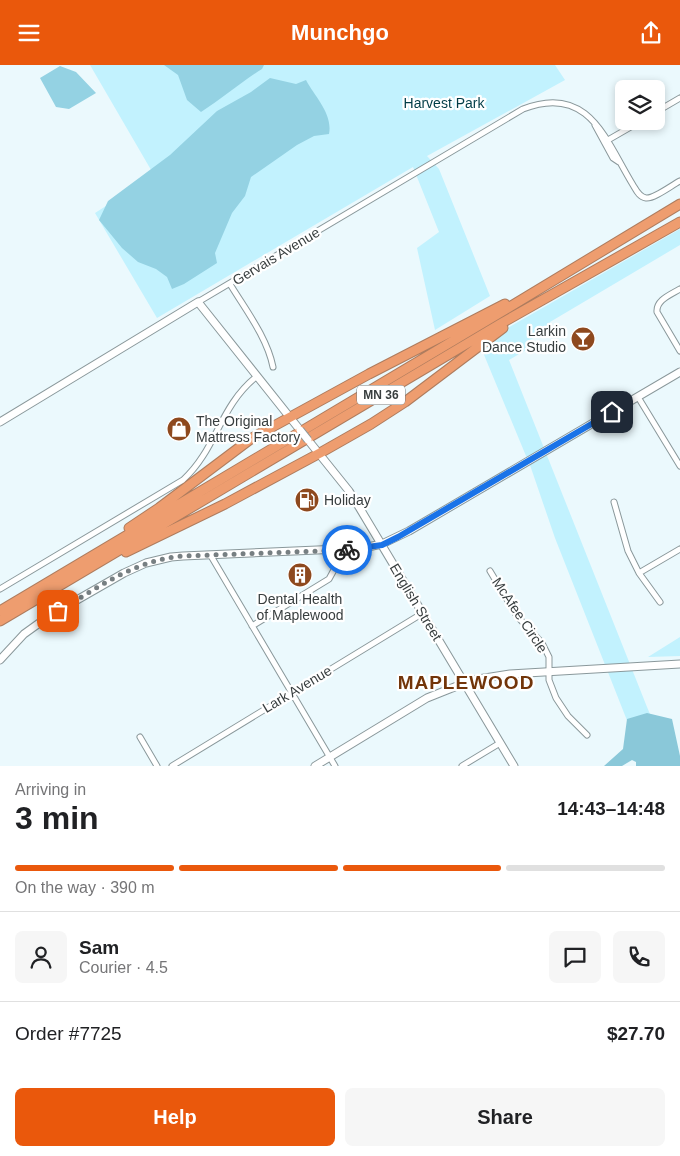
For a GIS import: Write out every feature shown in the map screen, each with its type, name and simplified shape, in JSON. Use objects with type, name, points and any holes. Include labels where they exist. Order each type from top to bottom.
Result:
[{"type":"highway","name":"MN 36","points":[[0,611],[680,204]]},
{"type":"highway","name":"MN 36","points":[[0,621],[491,329],[680,222]]},
{"type":"highway","points":[[92,567],[144,545],[317,450],[387,414],[508,325],[579,279]]},
{"type":"highway","points":[[51,581],[159,508],[242,445],[513,300],[546,285]]},
{"type":"highway","points":[[0,607],[41,587]]},
{"type":"street","points":[[665,107],[680,98]]},
{"type":"street","name":"Gervais Avenue","points":[[0,422],[523,109],[540,104],[557,103],[576,108],[594,122]]},
{"type":"street","points":[[594,122],[602,129],[619,162],[642,197],[651,198],[680,181]]},
{"type":"street","points":[[594,122],[613,157],[619,162]]},
{"type":"street","points":[[608,140],[625,130]]},
{"type":"street","points":[[230,284],[259,333],[271,358],[273,367]]},
{"type":"street","points":[[680,289],[659,302],[656,306],[657,312],[680,351]]},
{"type":"street","name":"English Street","points":[[198,302],[350,493],[514,766]]},
{"type":"street","points":[[0,660],[14,644],[37,624],[136,567],[171,557],[349,550],[382,545],[680,372]]},
{"type":"street","points":[[0,589],[183,480],[204,455],[232,401],[256,377]]},
{"type":"street","points":[[638,397],[680,466]]},
{"type":"street","points":[[614,502],[623,539],[639,573],[660,602]]},
{"type":"street","points":[[639,573],[680,549]]},
{"type":"street","points":[[211,556],[335,766]]},
{"type":"street","points":[[252,626],[329,579],[335,568]]},
{"type":"street","name":"McAfee Circle","points":[[490,571],[517,616],[542,643],[548,657],[549,680],[556,698],[568,717],[587,735]]},
{"type":"street","name":"Lark Avenue","points":[[172,766],[423,613]]},
{"type":"street","points":[[315,766],[427,698],[464,682],[494,676],[550,671],[680,664]]},
{"type":"street","points":[[140,737],[158,766]]},
{"type":"street","points":[[462,766],[500,743]]},
{"type":"green space","name":"Harvest Park","points":[[90,65],[555,65],[565,80],[427,156],[439,169],[490,296],[435,330],[417,248],[439,232],[413,167],[157,318],[95,213],[154,175]]},
{"type":"green space","points":[[680,229],[680,245],[550,322],[552,327],[530,340],[533,346],[509,360],[672,766],[645,766],[555,538],[531,468],[482,350],[506,329]]},
{"type":"green space","points":[[680,637],[680,656],[648,657]]},
{"type":"shaded area","points":[[164,65],[264,65],[262,69],[201,112],[187,100],[178,75]]},
{"type":"shaded area","points":[[60,66],[76,72],[96,93],[69,109],[56,107],[40,78]]},
{"type":"shaded area","points":[[270,78],[296,84],[306,80],[326,113],[330,127],[329,134],[314,136],[297,145],[251,177],[245,196],[232,213],[215,253],[217,263],[184,284],[172,289],[167,277],[156,269],[138,262],[122,248],[99,220],[108,201],[170,155],[217,111],[251,92]]},
{"type":"shaded area","points":[[647,713],[672,719],[680,756],[680,766],[636,766],[636,762],[632,760],[622,766],[604,766],[623,749],[627,719]]},
{"type":"way so far","points":[[58,611],[130,570],[158,559],[184,556],[347,550]]},
{"type":"place","name":"Larkin Dance Studio","points":[[583,339]]},
{"type":"place","name":"The Original Mattress Factory","points":[[179,429]]},
{"type":"place","name":"Holiday","points":[[307,500]]},
{"type":"place","name":"Dental Health of Maplewood","points":[[300,575]]},
{"type":"district","name":"MAPLEWOOD","points":[[466,682]]},
{"type":"route","points":[[347,550],[382,545],[398,537],[612,412]]}]
